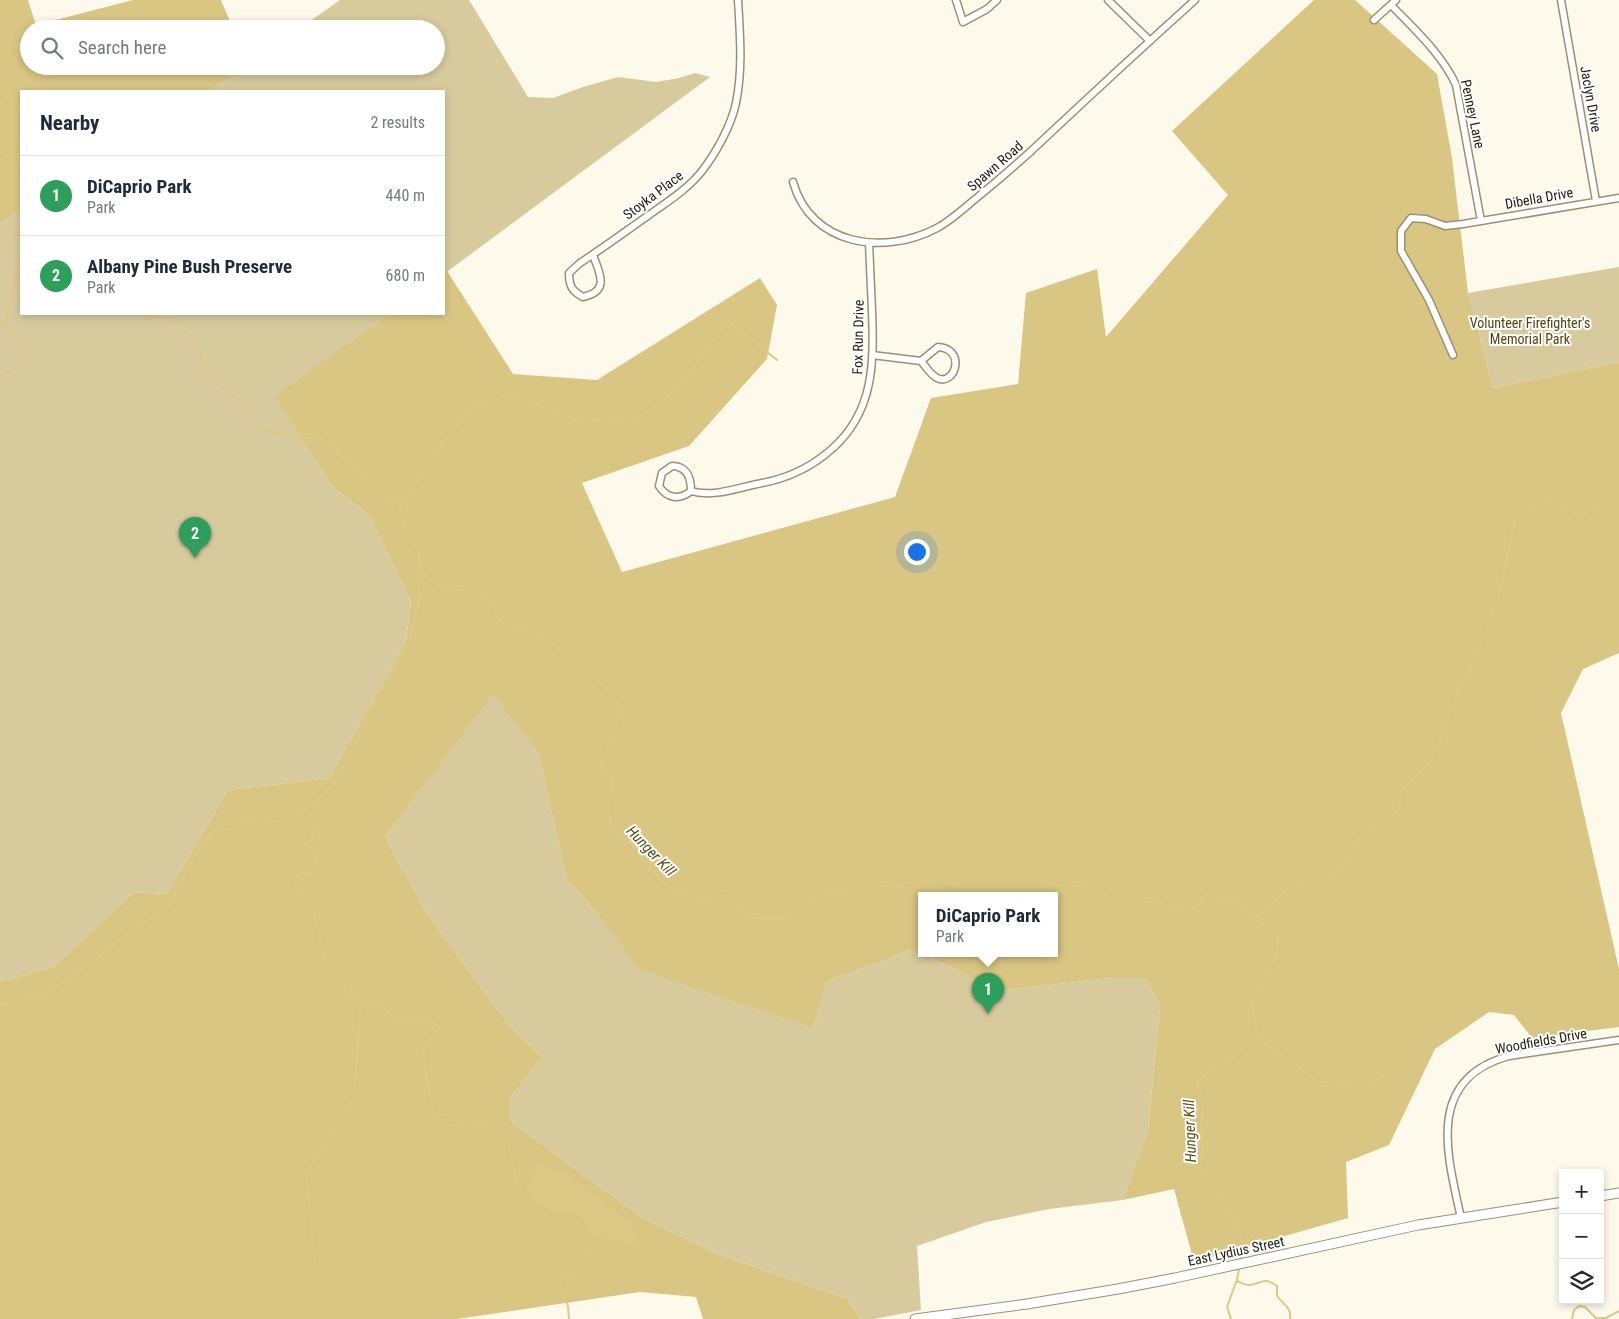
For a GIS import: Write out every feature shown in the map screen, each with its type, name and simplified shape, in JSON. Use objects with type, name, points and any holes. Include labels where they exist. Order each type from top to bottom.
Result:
[{"type":"street","name":"Stoyka Place","points":[[592,255],[601,278],[600,288],[594,294],[583,297],[574,292],[569,284],[569,273],[592,255],[679,194],[702,172],[717,147],[728,127],[736,105],[742,55],[738,0]]},
{"type":"street","points":[[956,0],[964,22],[988,9],[997,0]]},
{"type":"street","points":[[1108,0],[1150,41]]},
{"type":"street","name":"Spawn Road","points":[[793,182],[805,208],[817,222],[841,236],[869,243],[889,242],[925,233],[952,219],[1015,166],[1195,0]]},
{"type":"street","name":"Jaclyn Drive","points":[[1561,0],[1596,201]]},
{"type":"street","points":[[1374,20],[1394,2]]},
{"type":"street","name":"Penney Lane","points":[[1394,2],[1443,61],[1456,85],[1481,221]]},
{"type":"street","name":"Dibella Drive","points":[[1452,355],[1429,300],[1401,251],[1401,231],[1410,218],[1426,219],[1445,226],[1619,198]]},
{"type":"street","name":"Fox Run Drive","points":[[691,491],[691,481],[684,469],[672,466],[662,474],[659,486],[670,496],[682,497],[691,491],[709,493],[789,476],[804,470],[825,455],[842,439],[858,416],[869,388],[872,355],[869,243]]},
{"type":"street","points":[[872,355],[921,361],[938,379],[945,380],[952,375],[956,364],[953,355],[944,348],[938,347],[921,361]]},
{"type":"street","name":"Woodfields Drive","points":[[1461,1218],[1447,1155],[1447,1129],[1450,1108],[1468,1080],[1483,1065],[1502,1058],[1619,1040]]},
{"type":"street","points":[[1604,1195],[1619,1193]]},
{"type":"street","name":"East Lydius Street","points":[[915,1319],[966,1316],[1175,1278],[1461,1218],[1559,1203]]},
{"type":"green space","points":[[340,0],[469,0],[528,97],[553,98],[618,77],[656,82],[695,73],[710,77],[445,273],[445,90],[211,90],[233,75],[445,75],[445,20],[312,20]]},
{"type":"green space","points":[[20,210],[20,315],[388,315],[275,398],[332,486],[369,515],[411,601],[406,641],[329,778],[228,790],[166,894],[134,892],[53,967],[0,982],[0,224]]},
{"type":"green space","name":"Volunteer Firefighter's Memorial Park","points":[[1619,267],[1619,362],[1493,388],[1468,293]]},
{"type":"green space","points":[[493,693],[539,755],[566,877],[603,921],[813,1028],[828,981],[914,949],[918,951],[918,957],[930,957],[996,991],[1111,978],[1144,978],[1160,1005],[1148,1130],[1123,1200],[1049,1209],[986,1222],[917,1246],[921,1310],[874,1319],[861,1319],[847,1298],[720,1255],[640,1216],[510,1121],[510,1098],[542,1057],[508,1024],[428,915],[385,837]]},
{"type":"shaded area","points":[[0,0],[28,0],[34,20],[20,20],[20,75],[233,75],[211,90],[20,90],[20,210],[0,224]]},
{"type":"shaded area","points":[[133,0],[221,0],[229,20],[55,20]]},
{"type":"shaded area","points":[[1314,0],[1355,0],[1437,74],[1452,158],[1468,293],[1493,388],[1619,362],[1619,653],[1583,669],[1561,713],[1619,969],[1619,1027],[1532,1038],[1514,1015],[1489,1012],[1435,1049],[1389,1145],[1346,1162],[1348,1218],[1194,1262],[1174,1189],[1123,1200],[1148,1130],[1160,1005],[1144,978],[1111,978],[996,991],[930,957],[1058,957],[1058,892],[918,892],[918,951],[914,949],[828,981],[813,1028],[639,969],[603,921],[566,877],[539,755],[493,694],[385,837],[428,915],[508,1024],[542,1057],[510,1098],[510,1121],[640,1216],[720,1255],[847,1298],[861,1319],[703,1319],[696,1297],[640,1292],[457,1319],[0,1319],[0,982],[53,967],[134,892],[166,894],[228,790],[329,778],[406,641],[411,601],[369,515],[332,486],[274,397],[388,315],[445,315],[445,273],[447,271],[513,374],[597,380],[760,278],[777,305],[767,359],[689,446],[582,483],[622,572],[895,497],[931,398],[1018,384],[1026,293],[1097,269],[1106,337],[1228,195],[1172,131]]},
{"type":"shaded area","points":[[537,1164],[566,1173],[630,1222],[640,1246],[593,1236],[587,1224],[575,1212],[556,1214],[525,1194]]},
{"type":"waterway","name":"Hunger Kill","points":[[0,93],[20,105]]},
{"type":"waterway","name":"Hunger Kill","points":[[0,145],[8,140],[20,138]]},
{"type":"waterway","name":"Hunger Kill","points":[[0,153],[20,162]]},
{"type":"waterway","name":"Hunger Kill","points":[[20,228],[18,233],[8,243],[12,250],[20,256]]},
{"type":"waterway","points":[[0,325],[5,323],[20,261]]},
{"type":"waterway","name":"Hunger Kill","points":[[145,315],[148,319],[161,315]]},
{"type":"waterway","name":"Hunger Kill","points":[[171,315],[180,328],[190,334],[197,342],[205,374],[239,401],[262,430],[291,436],[310,434],[323,439],[335,446],[341,456],[357,467],[373,490],[382,496],[392,498],[399,504],[404,523],[413,544],[419,549],[421,566],[431,580],[444,588],[482,593],[488,598],[502,622],[533,633],[556,646],[570,664],[582,667],[610,693],[622,711],[601,763],[603,771],[612,776],[613,783],[608,807],[611,827],[636,848],[644,862],[674,891],[705,899],[728,895],[739,902],[743,911],[750,917],[762,919],[782,919],[814,899],[837,892],[884,886],[938,889],[950,884],[961,886],[969,892]]},
{"type":"waterway","points":[[401,507],[434,455],[474,405],[512,394],[578,421],[637,420],[680,386],[728,320],[777,360]]},
{"type":"waterway","points":[[0,377],[31,358],[5,323]]},
{"type":"waterway","points":[[1254,920],[1287,889],[1337,876],[1359,837],[1400,810],[1401,792],[1432,759],[1456,697],[1480,646],[1499,596],[1515,519],[1550,499],[1579,516],[1608,503]]},
{"type":"waterway","points":[[422,572],[417,580],[420,597],[409,642],[376,697],[340,777],[315,802],[321,819],[317,822],[307,846],[319,851],[313,873],[299,873],[294,885],[314,912],[326,965],[346,979],[345,992],[383,1007],[395,1019],[433,1022],[440,1028],[424,1046],[426,1078],[436,1119],[481,1123],[507,1139],[518,1186]]},
{"type":"waterway","points":[[0,1004],[46,994],[96,959],[133,929],[170,906],[195,855],[219,826],[300,813],[315,802]]},
{"type":"waterway","name":"Hunger Kill","points":[[1038,892],[1045,886],[1054,884],[1080,886],[1092,882],[1101,887],[1107,897],[1157,898],[1168,908],[1176,910],[1197,908],[1207,894],[1246,907],[1254,920],[1270,928],[1278,936],[1277,957],[1266,971],[1252,1005],[1256,1036],[1230,1061],[1217,1065],[1197,1083],[1202,1096],[1203,1107],[1201,1131],[1203,1150],[1200,1166],[1236,1222],[1242,1247],[1241,1261]]},
{"type":"waterway","points":[[315,1263],[306,1174],[354,1097],[361,998]]},
{"type":"waterway","points":[[1256,1036],[1317,1081],[1369,1088],[1391,1067]]},
{"type":"waterway","points":[[569,1319],[568,1306],[559,1281],[566,1275],[580,1275],[595,1236]]},
{"type":"waterway","name":"Hunger Kill","points":[[1239,1268],[1237,1281],[1249,1285],[1269,1281],[1277,1286],[1277,1296],[1290,1312],[1290,1319]]},
{"type":"waterway","points":[[1231,1319],[1227,1307],[1236,1282]]},
{"type":"waterway","name":"Hunger Kill","points":[[1572,1319],[1574,1310],[1579,1306],[1585,1307],[1596,1318],[1606,1318],[1619,1311]]},
{"type":"place","name":"Albany Pine Bush Preserve","points":[[195,558]]},
{"type":"place","name":"DiCaprio Park","points":[[988,1014]]}]
